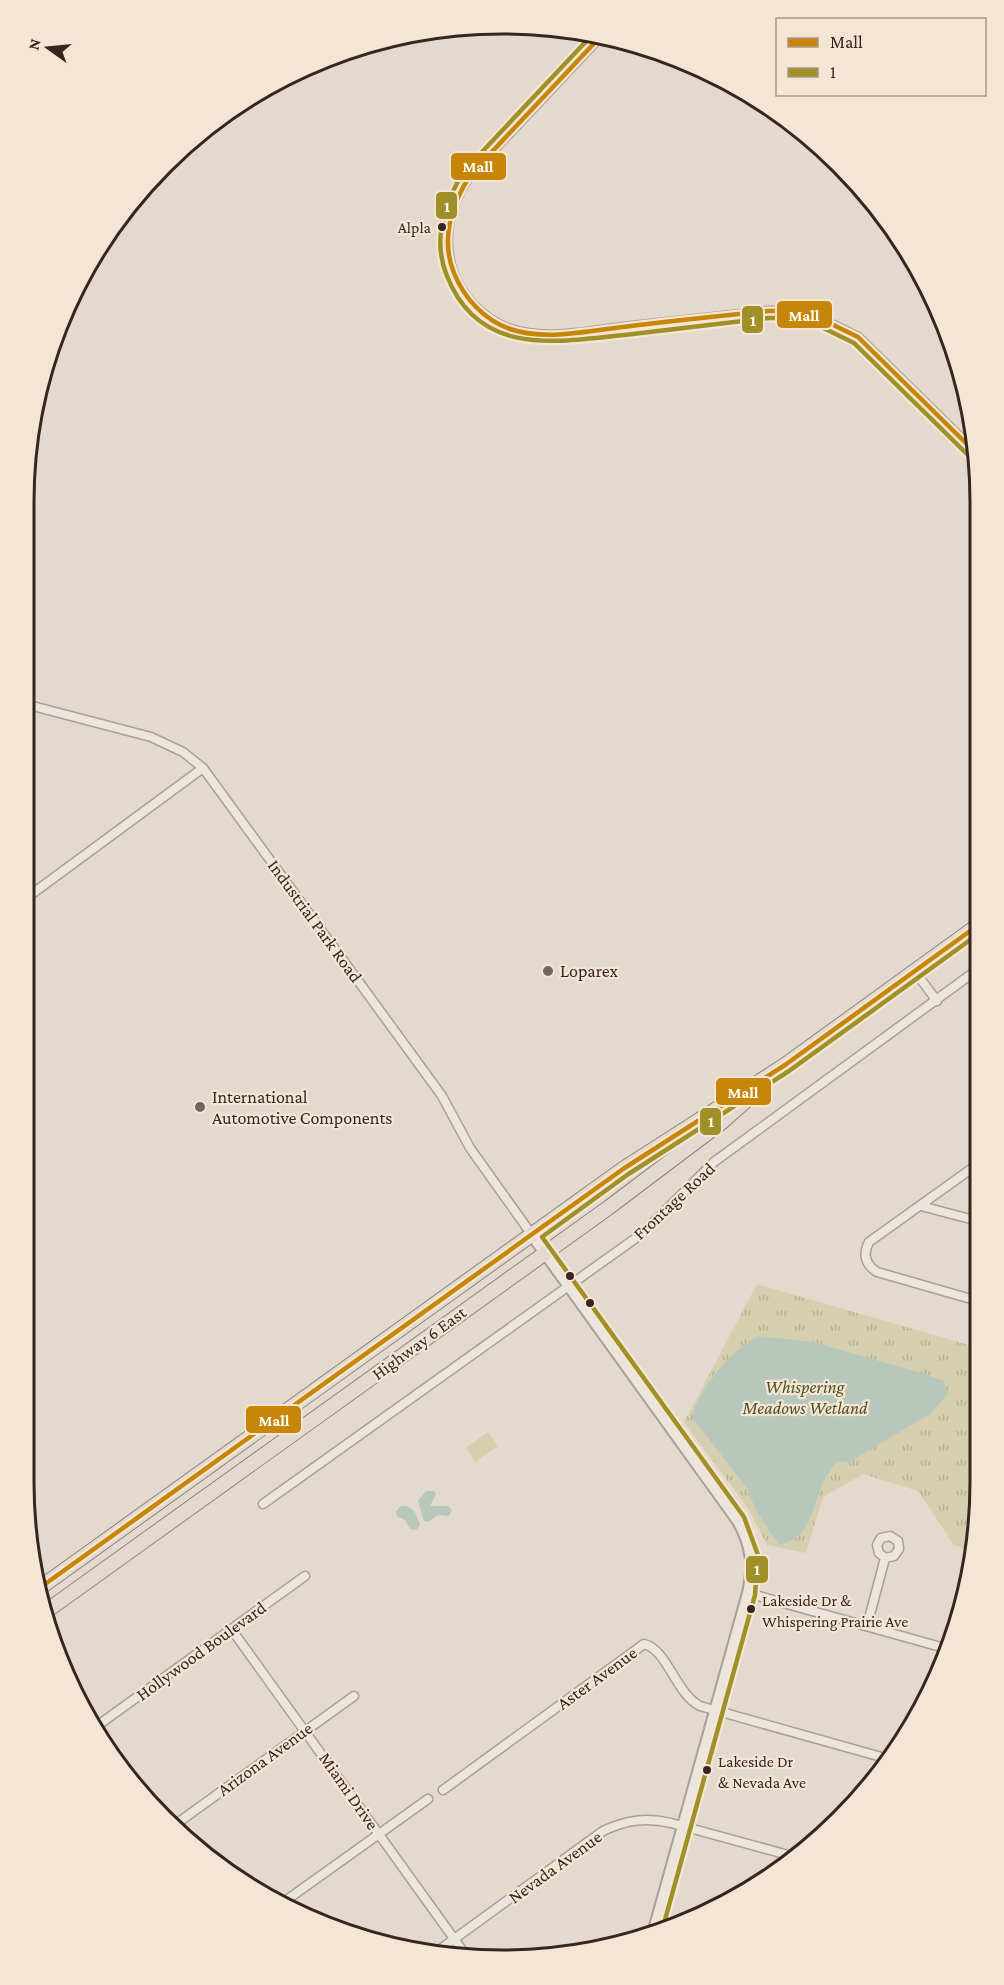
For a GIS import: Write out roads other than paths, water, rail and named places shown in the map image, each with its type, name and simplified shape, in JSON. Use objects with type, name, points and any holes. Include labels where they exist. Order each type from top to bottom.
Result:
[{"type":"main road","name":"Highway 6 East","points":[[45,1584],[623,1169],[785,1065],[916,973],[970,931]]},
{"type":"main road","name":"Highway 6 East","points":[[51,1608],[722,1122],[785,1065]]},
{"type":"street","points":[[594,43],[471,174],[456,199],[448,226],[450,260],[458,285],[471,302],[498,324],[542,334],[768,311],[786,311],[819,318],[846,329],[872,349],[966,443]]},
{"type":"street","name":"Industrial Park Road","points":[[34,706],[151,737],[183,752],[203,768],[442,1096],[470,1148],[532,1235]]},
{"type":"street","points":[[34,892],[203,768]]},
{"type":"street","points":[[916,973],[937,1001]]},
{"type":"street","name":"Frontage Road","points":[[263,1504],[643,1233],[714,1162],[937,1001],[970,975]]},
{"type":"street","points":[[970,1170],[869,1242],[866,1258],[877,1272],[970,1298]]},
{"type":"street","points":[[921,1206],[970,1219]]},
{"type":"street","points":[[532,1235],[738,1521],[748,1542],[753,1562],[748,1593],[655,1925]]},
{"type":"street","points":[[867,1626],[885,1558]]},
{"type":"street","name":"Hollywood Boulevard","points":[[101,1723],[305,1576]]},
{"type":"street","points":[[748,1593],[940,1647]]},
{"type":"street","name":"Miami Drive","points":[[232,1630],[461,1948]]},
{"type":"street","name":"Aster Avenue","points":[[443,1790],[644,1644],[656,1650],[691,1701],[881,1757]]},
{"type":"street","name":"Arizona Avenue","points":[[180,1821],[354,1696]]},
{"type":"street","points":[[288,1899],[428,1799]]},
{"type":"street","name":"Nevada Avenue","points":[[443,1947],[603,1831],[643,1819],[683,1825],[786,1854]]},
{"type":"place","name":"Alpla","points":[[442,227]]},
{"type":"place","name":"Loparex","points":[[548,971]]},
{"type":"place","name":"International Automotive Components","points":[[200,1107]]},
{"type":"place","name":"Lakeside Dr & Whispering Prairie Ave","points":[[751,1609]]},
{"type":"place","name":"Lakeside Dr & Nevada Ave","points":[[707,1770]]},
{"type":"park label","name":"Whispering Meadows Wetland","points":[[805,1397]]}]
